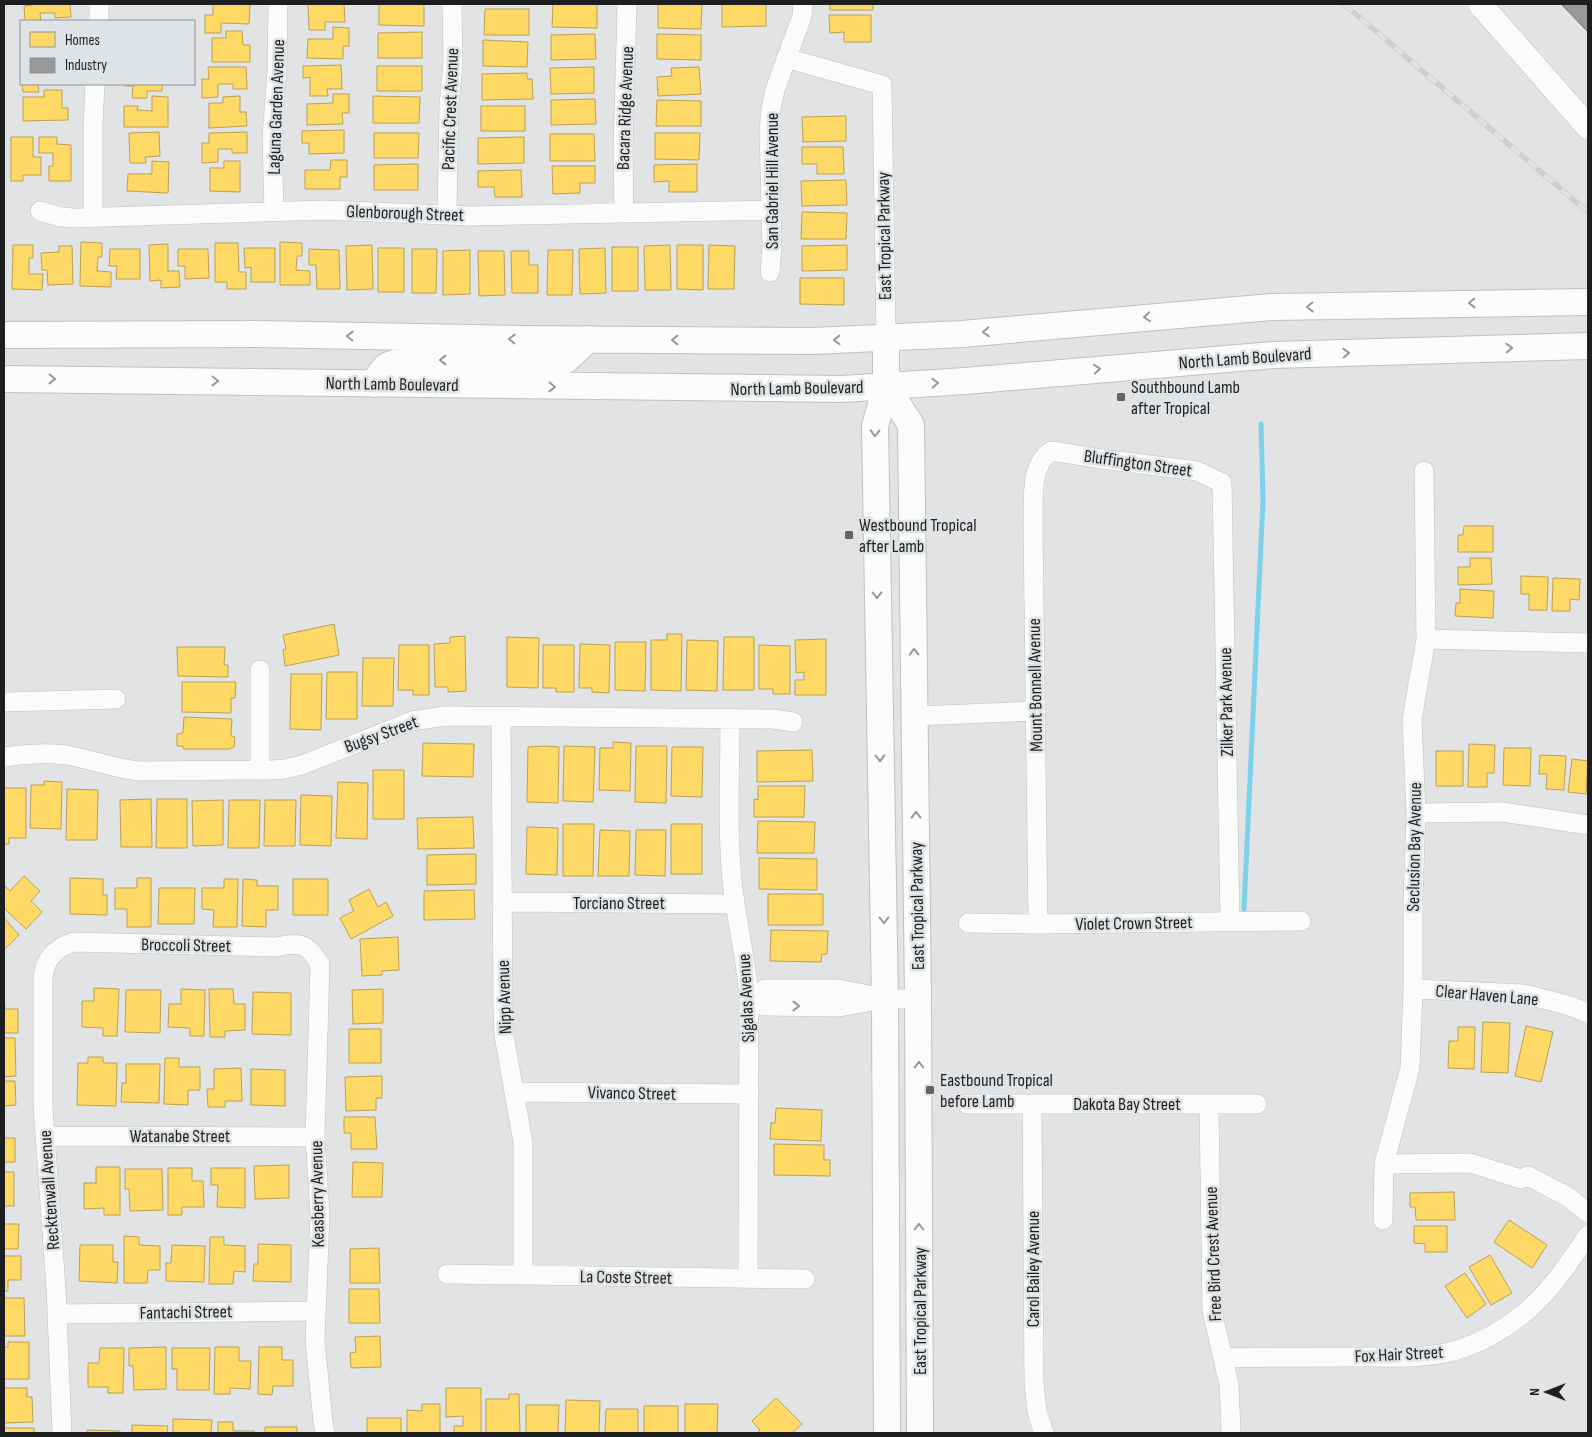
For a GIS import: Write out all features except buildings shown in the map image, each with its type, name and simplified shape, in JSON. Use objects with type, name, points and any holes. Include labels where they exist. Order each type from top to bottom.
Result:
[{"type":"main road","points":[[4,335],[258,334],[814,341],[962,334],[1272,308],[1588,302]]},
{"type":"main road","name":"East Tropical Parkway","points":[[886,338],[886,386],[875,426],[885,998],[887,1433]]},
{"type":"main road","points":[[374,384],[383,367],[393,362],[408,360],[566,360],[589,339]]},
{"type":"main road","name":"North Lamb Boulevard","points":[[4,379],[842,389],[965,381],[1274,355],[1588,346]]},
{"type":"main road","name":"East Tropical Parkway","points":[[886,386],[911,425],[918,999],[920,1433]]},
{"type":"street","points":[[99,4],[99,20]]},
{"type":"street","name":"Laguna Garden Avenue","points":[[274,211],[272,137],[277,71],[278,4]]},
{"type":"street","name":"Pacific Crest Avenue","points":[[447,215],[452,4]]},
{"type":"street","name":"Bacara Ridge Avenue","points":[[624,213],[623,139],[627,4]]},
{"type":"street","name":"San Gabriel Hill Avenue","points":[[770,272],[772,210],[769,130],[771,109],[775,90],[802,16],[803,4]]},
{"type":"street","points":[[1480,4],[1588,127]]},
{"type":"street","name":"East Tropical Parkway","points":[[786,58],[882,85],[886,338]]},
{"type":"street","points":[[93,218],[95,85]]},
{"type":"street","name":"Glenborough Street","points":[[40,211],[61,217],[93,218],[324,210],[470,216],[772,210]]},
{"type":"street","name":"Bluffington Street","points":[[1051,451],[1102,460],[1197,470],[1222,483]]},
{"type":"street","name":"Mount Bonnell Avenue","points":[[1038,924],[1035,487],[1038,466],[1044,456],[1051,451]]},
{"type":"street","name":"Seclusion Bay Avenue","points":[[1383,1220],[1384,1164],[1410,1068],[1416,812],[1412,719],[1426,639],[1424,471]]},
{"type":"street","name":"Zilker Park Avenue","points":[[1222,483],[1230,921]]},
{"type":"street","points":[[1426,639],[1588,643]]},
{"type":"street","points":[[260,670],[260,770]]},
{"type":"street","points":[[4,702],[116,699]]},
{"type":"street","points":[[914,716],[1036,711]]},
{"type":"street","name":"Bugsy Street","points":[[4,757],[29,753],[52,753],[138,771],[285,769],[412,721],[445,716],[730,718],[773,719],[793,722]]},
{"type":"street","name":"Nipp Avenue","points":[[501,716],[503,1019],[504,1035],[523,1143],[523,1275]]},
{"type":"street","name":"Sigalas Avenue","points":[[730,718],[730,864],[747,969],[749,998],[748,1278]]},
{"type":"street","points":[[1416,812],[1503,812],[1588,825]]},
{"type":"street","name":"Torciano Street","points":[[502,902],[735,904]]},
{"type":"street","name":"Violet Crown Street","points":[[968,923],[1301,921]]},
{"type":"street","name":"Broccoli Street","points":[[55,951],[64,945],[74,942],[277,947],[300,944],[310,948],[315,955]]},
{"type":"street","name":"Recktenwall Avenue","points":[[55,951],[44,966],[43,977],[43,1098],[57,1314],[62,1433]]},
{"type":"street","name":"Keasberry Avenue","points":[[315,955],[320,964],[315,1137],[320,1215],[315,1341],[322,1422],[326,1433]]},
{"type":"street","points":[[749,998],[765,989],[838,989],[885,998],[918,999]]},
{"type":"street","name":"Clear Haven Lane","points":[[1413,989],[1524,994],[1567,1005],[1588,1013]]},
{"type":"street","name":"Vivanco Street","points":[[515,1092],[749,1094]]},
{"type":"street","name":"Dakota Bay Street","points":[[967,1104],[1257,1104]]},
{"type":"street","name":"Carol Bailey Avenue","points":[[1032,1104],[1034,1383],[1037,1410],[1044,1433]]},
{"type":"street","name":"Free Bird Crest Avenue","points":[[1209,1104],[1212,1311],[1229,1384],[1231,1433]]},
{"type":"street","name":"Watanabe Street","points":[[44,1136],[315,1137]]},
{"type":"street","points":[[1384,1164],[1470,1163],[1522,1179],[1528,1176],[1568,1197],[1588,1213]]},
{"type":"street","name":"Fox Hair Street","points":[[1223,1358],[1426,1356],[1453,1351],[1480,1341],[1523,1314],[1544,1294],[1564,1270],[1588,1235]]},
{"type":"street","name":"La Coste Street","points":[[447,1274],[804,1279]]},
{"type":"street","name":"Fantachi Street","points":[[57,1314],[316,1311]]},
{"type":"waterway","points":[[1244,909],[1263,500],[1261,424]]},
{"type":"railway","points":[[1344,4],[1588,212]]},
{"type":"place","name":"Southbound Lamb after Tropical","points":[[1121,397]]},
{"type":"place","name":"Westbound Tropical after Lamb","points":[[849,535]]},
{"type":"place","name":"Eastbound Tropical before Lamb","points":[[930,1090]]}]
